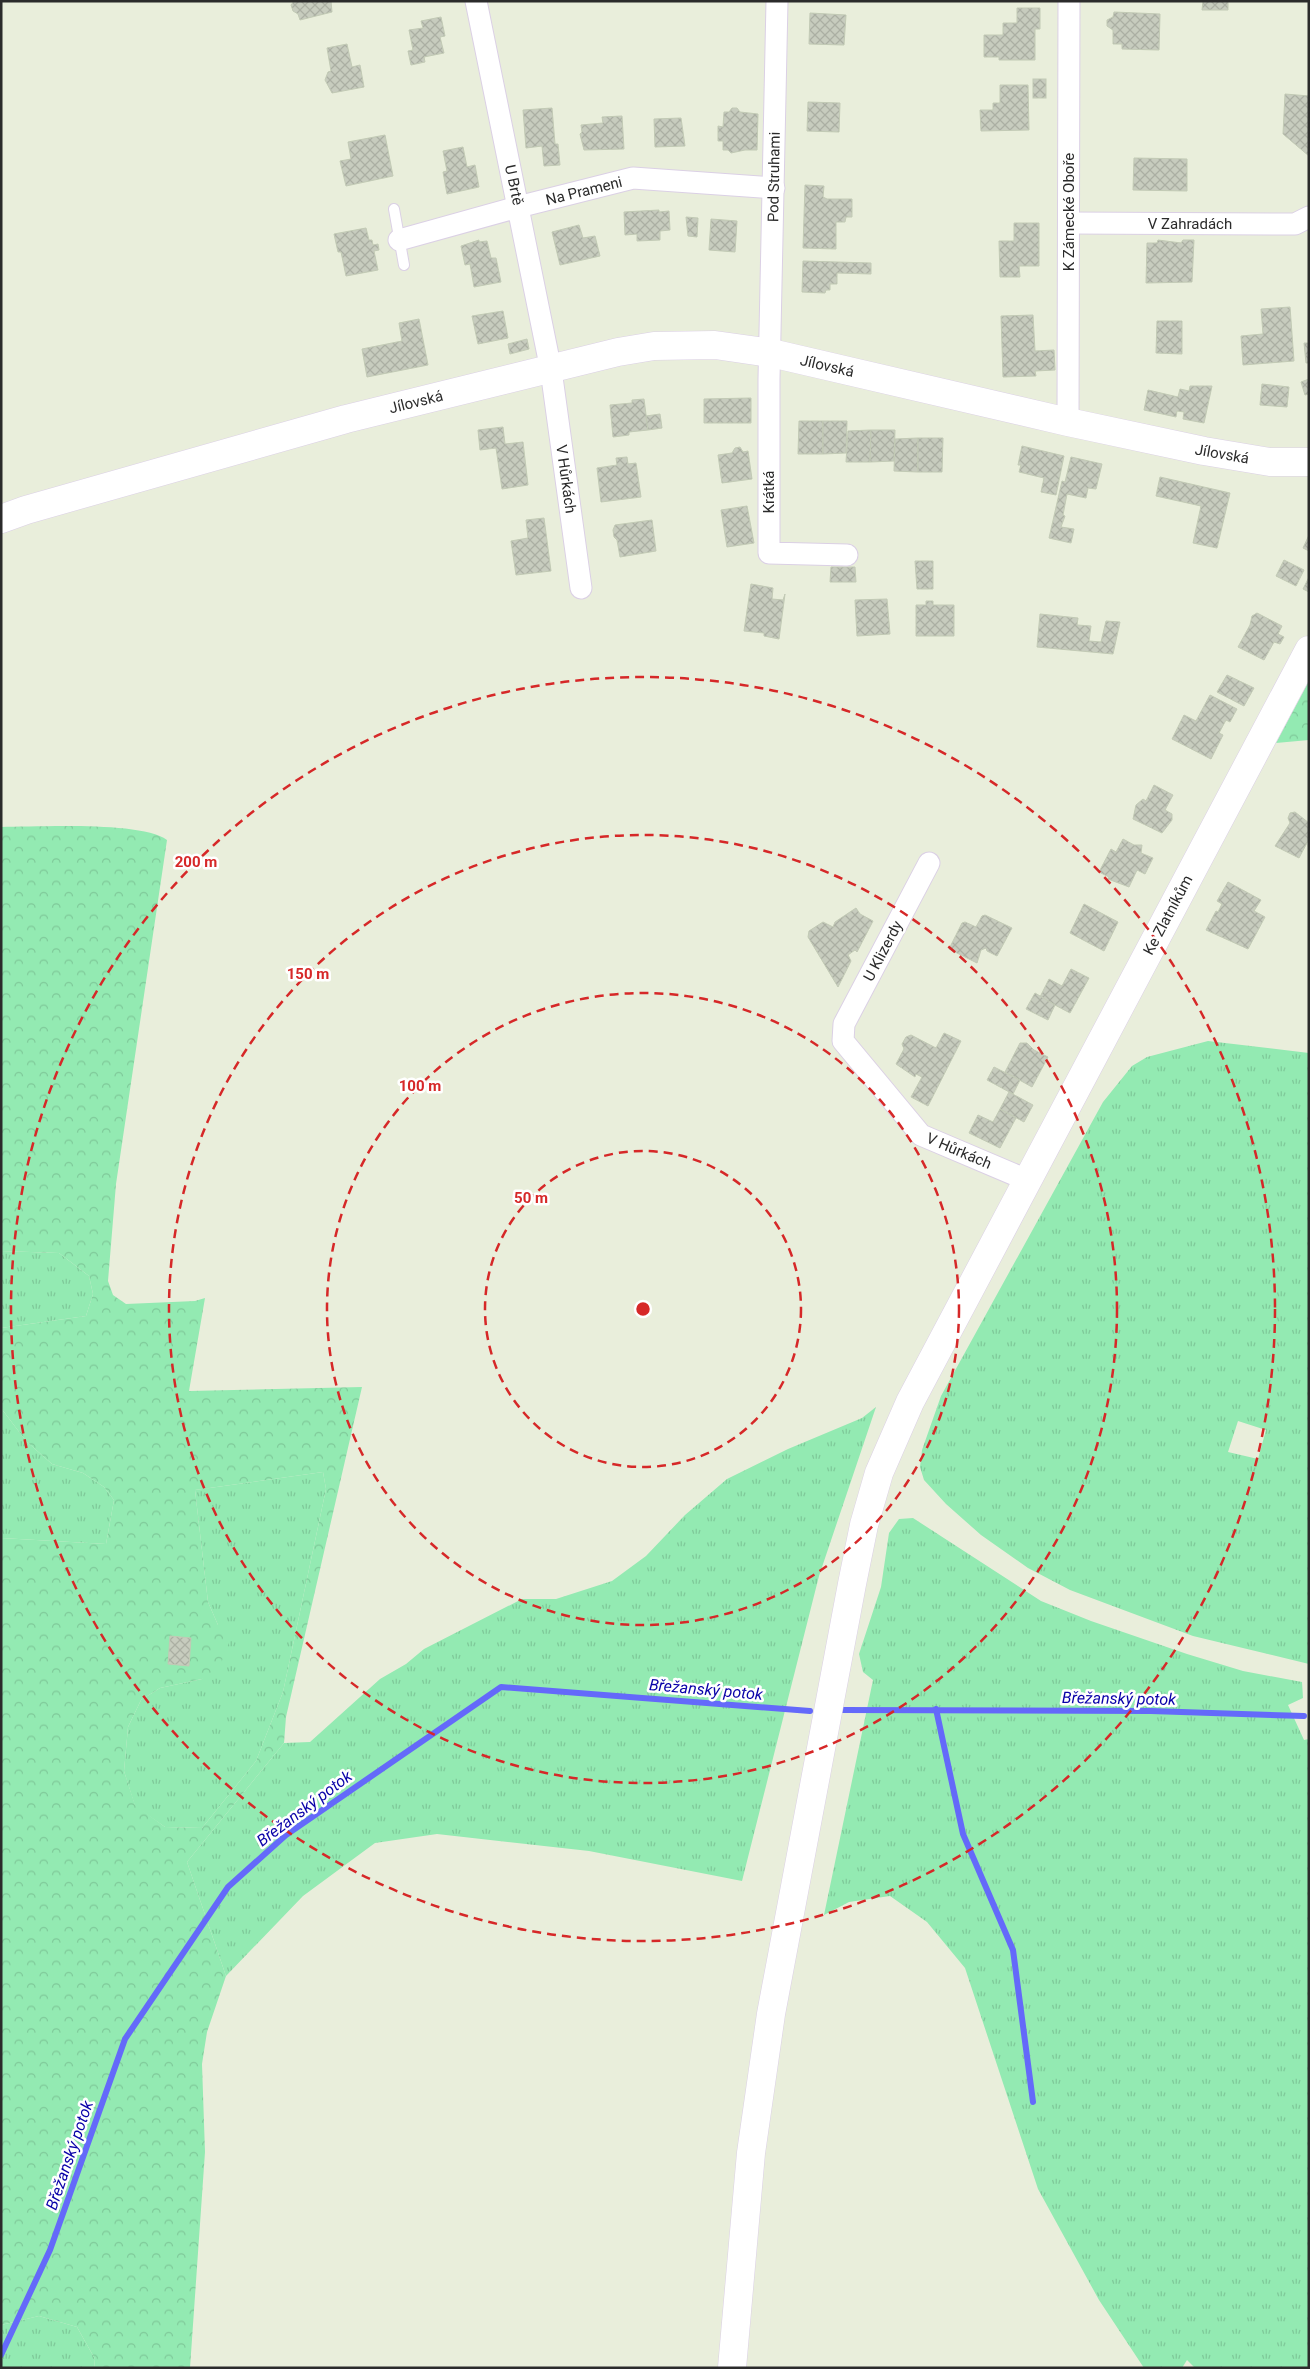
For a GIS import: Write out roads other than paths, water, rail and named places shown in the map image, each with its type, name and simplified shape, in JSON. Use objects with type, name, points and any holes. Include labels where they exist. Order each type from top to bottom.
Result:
[{"type":"main road","name":"Jílovská","points":[[1,519],[26,510],[346,419],[618,352],[654,346],[715,345],[771,353],[1204,452],[1270,462],[1309,462]]},
{"type":"main road","name":"Ke Zlatníkům","points":[[732,2368],[751,2153],[771,2014],[864,1525],[879,1473],[910,1402],[1309,650]]},
{"type":"street","name":"U Brtě","points":[[476,1],[551,370]]},
{"type":"street","name":"Pod Struhami","points":[[771,353],[777,1]]},
{"type":"street","name":"K Zámecké Oboře","points":[[1068,422],[1069,1]]},
{"type":"street","name":"Na Prameni","points":[[399,240],[633,178],[774,188]]},
{"type":"street","name":"V Zahradách","points":[[1069,223],[1295,224],[1309,217]]},
{"type":"street","name":"Krátká","points":[[771,353],[769,379],[769,553],[847,555]]},
{"type":"street","name":"V Hůrkách","points":[[551,370],[581,588]]},
{"type":"street","name":"U Klizerdy","points":[[842,1041],[844,1024],[929,863]]},
{"type":"street","name":"V Hůrkách","points":[[842,1041],[921,1135],[1027,1180]]},
{"type":"lane","points":[[394,209],[404,264]]},
{"type":"waterway","name":"Břežanský potok","points":[[1,2355],[50,2250],[125,2039],[228,1887],[286,1835],[501,1687],[810,1711]]},
{"type":"waterway","points":[[936,1709],[963,1834],[1013,1950],[1033,2102]]},
{"type":"waterway","name":"Břežanský potok","points":[[843,1710],[1151,1711],[1304,1716]]}]
